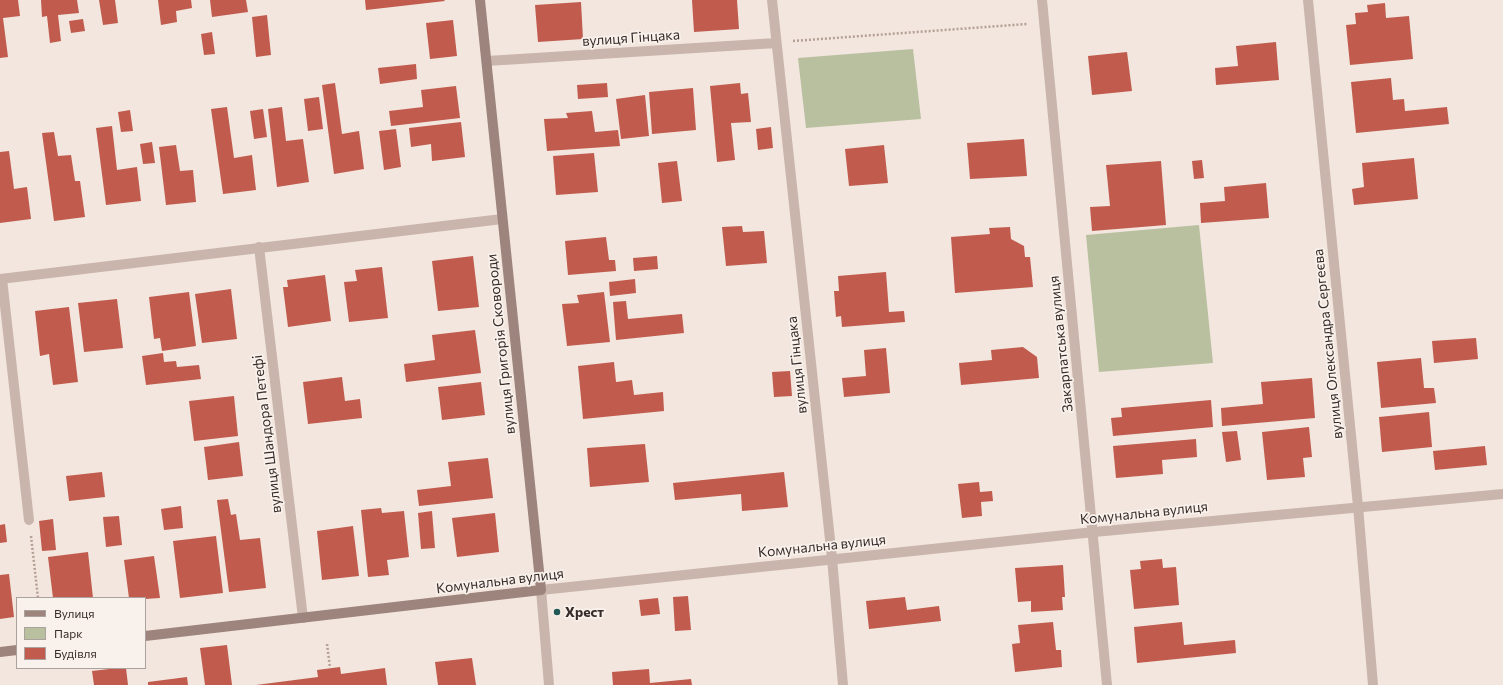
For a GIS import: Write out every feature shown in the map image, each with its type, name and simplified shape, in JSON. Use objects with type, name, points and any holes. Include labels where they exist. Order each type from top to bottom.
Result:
[{"type":"main road","name":"вулиця Григорія Сковороди","points":[[480,0],[541,590]]},
{"type":"main road","name":"Комунальна вулиця","points":[[146,636],[541,590]]},
{"type":"main road","points":[[0,652],[16,650]]},
{"type":"street","name":"вулиця Гінцака","points":[[772,0],[832,558],[843,685]]},
{"type":"street","name":"Закарпатська вулиця","points":[[1042,0],[1094,532],[1107,685]]},
{"type":"street","name":"вулиця Олександра Сергеєва","points":[[1308,0],[1358,506],[1374,685]]},
{"type":"street","name":"вулиця Гінцака","points":[[487,61],[776,43]]},
{"type":"street","points":[[29,520],[1,279],[258,247],[502,219]]},
{"type":"street","name":"вулиця Шандора Петефі","points":[[258,247],[303,618]]},
{"type":"street","name":"Комунальна вулиця","points":[[541,590],[832,558],[1358,506],[1503,494]]},
{"type":"street","name":"вулиця Григорія Сковороди","points":[[541,590],[550,685]]},
{"type":"path","points":[[776,43],[1044,23]]},
{"type":"path","points":[[29,520],[38,597]]},
{"type":"path","points":[[327,644],[330,668]]},
{"type":"green space","points":[[913,49],[921,119],[806,128],[798,58]]},
{"type":"green space","points":[[1199,225],[1213,363],[1099,372],[1086,235]]},
{"type":"building","points":[[0,0],[18,0],[20,16],[3,18],[8,57],[0,58]]},
{"type":"building","points":[[41,0],[77,0],[79,13],[58,15],[61,41],[50,43],[47,16],[42,17]]},
{"type":"building","points":[[99,0],[115,0],[118,23],[103,25]]},
{"type":"building","points":[[158,0],[191,0],[192,8],[176,11],[177,22],[161,25]]},
{"type":"building","points":[[210,0],[246,0],[248,12],[212,17]]},
{"type":"building","points":[[365,0],[444,0],[445,1],[366,10]]},
{"type":"building","points":[[692,0],[737,0],[739,29],[694,32]]},
{"type":"building","points":[[581,2],[583,39],[538,42],[535,5]]},
{"type":"building","points":[[1385,3],[1386,18],[1409,16],[1413,59],[1350,65],[1346,25],[1356,24],[1355,13],[1368,12],[1367,5]]},
{"type":"building","points":[[267,15],[271,55],[256,57],[252,17]]},
{"type":"building","points":[[83,19],[85,31],[71,33],[69,21]]},
{"type":"building","points":[[453,20],[457,56],[430,59],[426,23]]},
{"type":"building","points":[[212,32],[215,54],[204,55],[201,34]]},
{"type":"building","points":[[1276,42],[1279,80],[1216,85],[1215,68],[1238,66],[1236,46]]},
{"type":"building","points":[[1127,52],[1132,91],[1092,95],[1088,56]]},
{"type":"building","points":[[416,64],[417,79],[380,84],[378,68]]},
{"type":"building","points":[[1391,78],[1393,100],[1404,99],[1405,111],[1447,107],[1449,124],[1356,133],[1351,82]]},
{"type":"building","points":[[335,83],[342,134],[359,131],[364,169],[334,174],[322,85]]},
{"type":"building","points":[[607,83],[608,97],[578,99],[577,85]]},
{"type":"building","points":[[740,83],[741,94],[748,93],[751,122],[731,123],[735,160],[717,162],[710,86]]},
{"type":"building","points":[[456,86],[460,118],[391,126],[389,111],[423,107],[421,90]]},
{"type":"building","points":[[693,88],[696,130],[652,134],[649,92]]},
{"type":"building","points":[[645,95],[649,136],[621,139],[616,99]]},
{"type":"building","points":[[319,97],[323,129],[308,131],[304,99]]},
{"type":"building","points":[[227,107],[234,158],[252,155],[256,190],[223,194],[211,109]]},
{"type":"building","points":[[282,107],[286,141],[303,139],[309,182],[277,187],[268,109]]},
{"type":"building","points":[[263,109],[267,137],[254,139],[250,111]]},
{"type":"building","points":[[130,110],[133,131],[121,132],[118,112]]},
{"type":"building","points":[[592,111],[595,132],[618,130],[620,146],[547,151],[544,119],[568,118],[566,113]]},
{"type":"building","points":[[461,122],[465,157],[432,161],[431,144],[411,147],[409,128]]},
{"type":"building","points":[[112,126],[117,170],[137,167],[141,201],[106,205],[96,128]]},
{"type":"building","points":[[771,127],[773,148],[758,150],[756,129]]},
{"type":"building","points":[[396,129],[401,167],[384,170],[379,131]]},
{"type":"building","points":[[54,132],[58,156],[71,155],[75,181],[80,181],[85,217],[54,221],[42,133]]},
{"type":"building","points":[[1024,139],[1027,176],[970,179],[967,143]]},
{"type":"building","points":[[152,142],[155,163],[143,164],[140,144]]},
{"type":"building","points":[[176,145],[180,171],[193,170],[196,202],[166,205],[159,147]]},
{"type":"building","points":[[884,145],[888,183],[849,186],[845,149]]},
{"type":"building","points":[[9,151],[14,189],[27,187],[31,219],[0,223],[0,152]]},
{"type":"building","points":[[594,153],[598,192],[556,195],[553,156]]},
{"type":"building","points":[[1414,158],[1418,199],[1354,205],[1352,189],[1364,187],[1362,163]]},
{"type":"building","points":[[1202,160],[1204,178],[1194,179],[1192,161]]},
{"type":"building","points":[[677,161],[682,201],[662,203],[658,163]]},
{"type":"building","points":[[1161,161],[1166,225],[1092,231],[1090,207],[1110,206],[1106,165]]},
{"type":"building","points":[[1266,183],[1269,218],[1201,223],[1200,203],[1225,201],[1224,187]]},
{"type":"building","points":[[742,226],[743,232],[764,231],[767,263],[726,266],[722,227]]},
{"type":"building","points":[[1010,227],[1011,239],[1024,246],[1025,257],[1030,257],[1033,287],[955,293],[951,237],[990,234],[989,228]]},
{"type":"building","points":[[606,237],[609,260],[615,260],[616,271],[568,275],[565,241]]},
{"type":"building","points":[[473,256],[479,307],[438,311],[432,261]]},
{"type":"building","points":[[657,256],[658,269],[634,271],[633,258]]},
{"type":"building","points":[[382,267],[388,318],[349,322],[344,282],[357,281],[355,270]]},
{"type":"building","points":[[886,272],[889,312],[904,311],[905,322],[842,327],[841,316],[836,317],[834,291],[839,291],[838,276]]},
{"type":"building","points":[[325,275],[331,321],[288,327],[283,287],[288,287],[287,280]]},
{"type":"building","points":[[635,279],[636,293],[610,296],[609,282]]},
{"type":"building","points":[[231,289],[237,339],[202,343],[195,294]]},
{"type":"building","points":[[189,292],[196,346],[162,351],[160,338],[154,339],[149,297]]},
{"type":"building","points":[[604,292],[610,342],[567,346],[562,304],[579,303],[577,295]]},
{"type":"building","points":[[117,299],[123,348],[84,352],[78,303]]},
{"type":"building","points":[[626,301],[628,319],[682,314],[684,333],[616,340],[613,302]]},
{"type":"building","points":[[69,307],[78,382],[53,385],[49,354],[40,356],[35,311]]},
{"type":"building","points":[[475,330],[481,373],[406,382],[404,364],[435,360],[432,335]]},
{"type":"building","points":[[1476,338],[1478,359],[1434,363],[1432,341]]},
{"type":"building","points":[[1023,347],[1037,357],[1039,378],[961,385],[959,363],[992,360],[991,350]]},
{"type":"building","points":[[886,348],[890,393],[844,397],[842,378],[866,376],[864,350]]},
{"type":"building","points":[[163,353],[164,362],[176,361],[177,367],[199,365],[201,379],[146,385],[142,356]]},
{"type":"building","points":[[1421,358],[1424,388],[1434,388],[1436,403],[1381,408],[1377,362]]},
{"type":"building","points":[[614,362],[616,382],[632,380],[634,395],[663,392],[664,411],[583,419],[578,366]]},
{"type":"building","points":[[790,371],[792,396],[774,397],[772,372]]},
{"type":"building","points":[[342,377],[345,401],[360,399],[362,418],[308,424],[303,382]]},
{"type":"building","points":[[1312,378],[1315,418],[1222,426],[1221,408],[1263,404],[1261,382]]},
{"type":"building","points":[[481,382],[485,415],[442,420],[438,387]]},
{"type":"building","points":[[234,396],[238,436],[194,441],[189,401]]},
{"type":"building","points":[[1211,400],[1213,427],[1113,436],[1111,418],[1122,417],[1121,408]]},
{"type":"building","points":[[1429,412],[1432,447],[1382,452],[1379,417]]},
{"type":"building","points":[[1309,427],[1312,457],[1303,458],[1305,477],[1267,480],[1262,432]]},
{"type":"building","points":[[1237,431],[1241,460],[1226,462],[1222,432]]},
{"type":"building","points":[[1196,439],[1197,457],[1162,460],[1163,474],[1116,478],[1113,446]]},
{"type":"building","points":[[239,442],[243,476],[208,480],[204,447]]},
{"type":"building","points":[[645,444],[649,482],[590,487],[587,448]]},
{"type":"building","points":[[1485,446],[1487,465],[1435,470],[1433,451]]},
{"type":"building","points":[[488,458],[493,498],[419,506],[417,490],[451,486],[448,462]]},
{"type":"building","points":[[102,472],[105,497],[69,501],[66,476]]},
{"type":"building","points":[[784,472],[788,507],[742,511],[741,494],[675,500],[673,483]]},
{"type":"building","points":[[979,482],[980,492],[992,491],[993,501],[981,502],[982,516],[962,518],[958,484]]},
{"type":"building","points":[[228,499],[231,515],[236,514],[240,540],[260,538],[266,588],[229,592],[217,500]]},
{"type":"building","points":[[181,506],[183,528],[164,530],[161,509]]},
{"type":"building","points":[[381,508],[382,513],[404,511],[409,557],[387,560],[389,575],[368,577],[361,510]]},
{"type":"building","points":[[432,511],[435,548],[421,549],[418,513]]},
{"type":"building","points":[[495,513],[499,552],[457,557],[452,518]]},
{"type":"building","points":[[119,516],[122,545],[106,547],[103,517]]},
{"type":"building","points":[[53,519],[56,550],[42,551],[39,521]]},
{"type":"building","points":[[5,524],[7,542],[0,543],[0,525]]},
{"type":"building","points":[[353,526],[359,576],[322,580],[317,531]]},
{"type":"building","points":[[216,536],[223,593],[180,598],[173,541]]},
{"type":"building","points":[[88,552],[93,597],[53,597],[48,557]]},
{"type":"building","points":[[154,556],[160,598],[146,599],[146,597],[129,597],[124,560]]},
{"type":"building","points":[[1162,559],[1163,568],[1176,567],[1179,605],[1134,609],[1130,570],[1141,569],[1140,561]]},
{"type":"building","points":[[1063,565],[1065,597],[1062,597],[1063,610],[1031,612],[1031,601],[1018,602],[1015,568]]},
{"type":"building","points":[[9,574],[14,617],[0,619],[0,575]]},
{"type":"building","points":[[688,596],[691,630],[675,631],[673,597]]},
{"type":"building","points":[[905,597],[907,610],[939,606],[941,621],[869,629],[866,601]]},
{"type":"building","points":[[658,598],[660,614],[641,616],[639,600]]},
{"type":"building","points":[[1053,622],[1056,650],[1061,650],[1062,667],[1015,672],[1012,644],[1020,643],[1018,625]]},
{"type":"building","points":[[1182,622],[1184,645],[1235,640],[1236,653],[1137,663],[1134,627]]},
{"type":"building","points":[[227,645],[232,685],[205,685],[200,648]]},
{"type":"building","points":[[472,658],[476,685],[438,685],[435,662]]},
{"type":"building","points":[[340,667],[341,674],[385,668],[387,685],[256,685],[318,677],[317,670]]},
{"type":"building","points":[[126,669],[128,685],[94,685],[92,671]]},
{"type":"building","points":[[649,669],[650,683],[691,679],[692,685],[613,685],[612,672]]},
{"type":"building","points":[[187,677],[188,685],[148,685],[148,682]]},
{"type":"place","name":"Хрест","points":[[557,612]]}]
